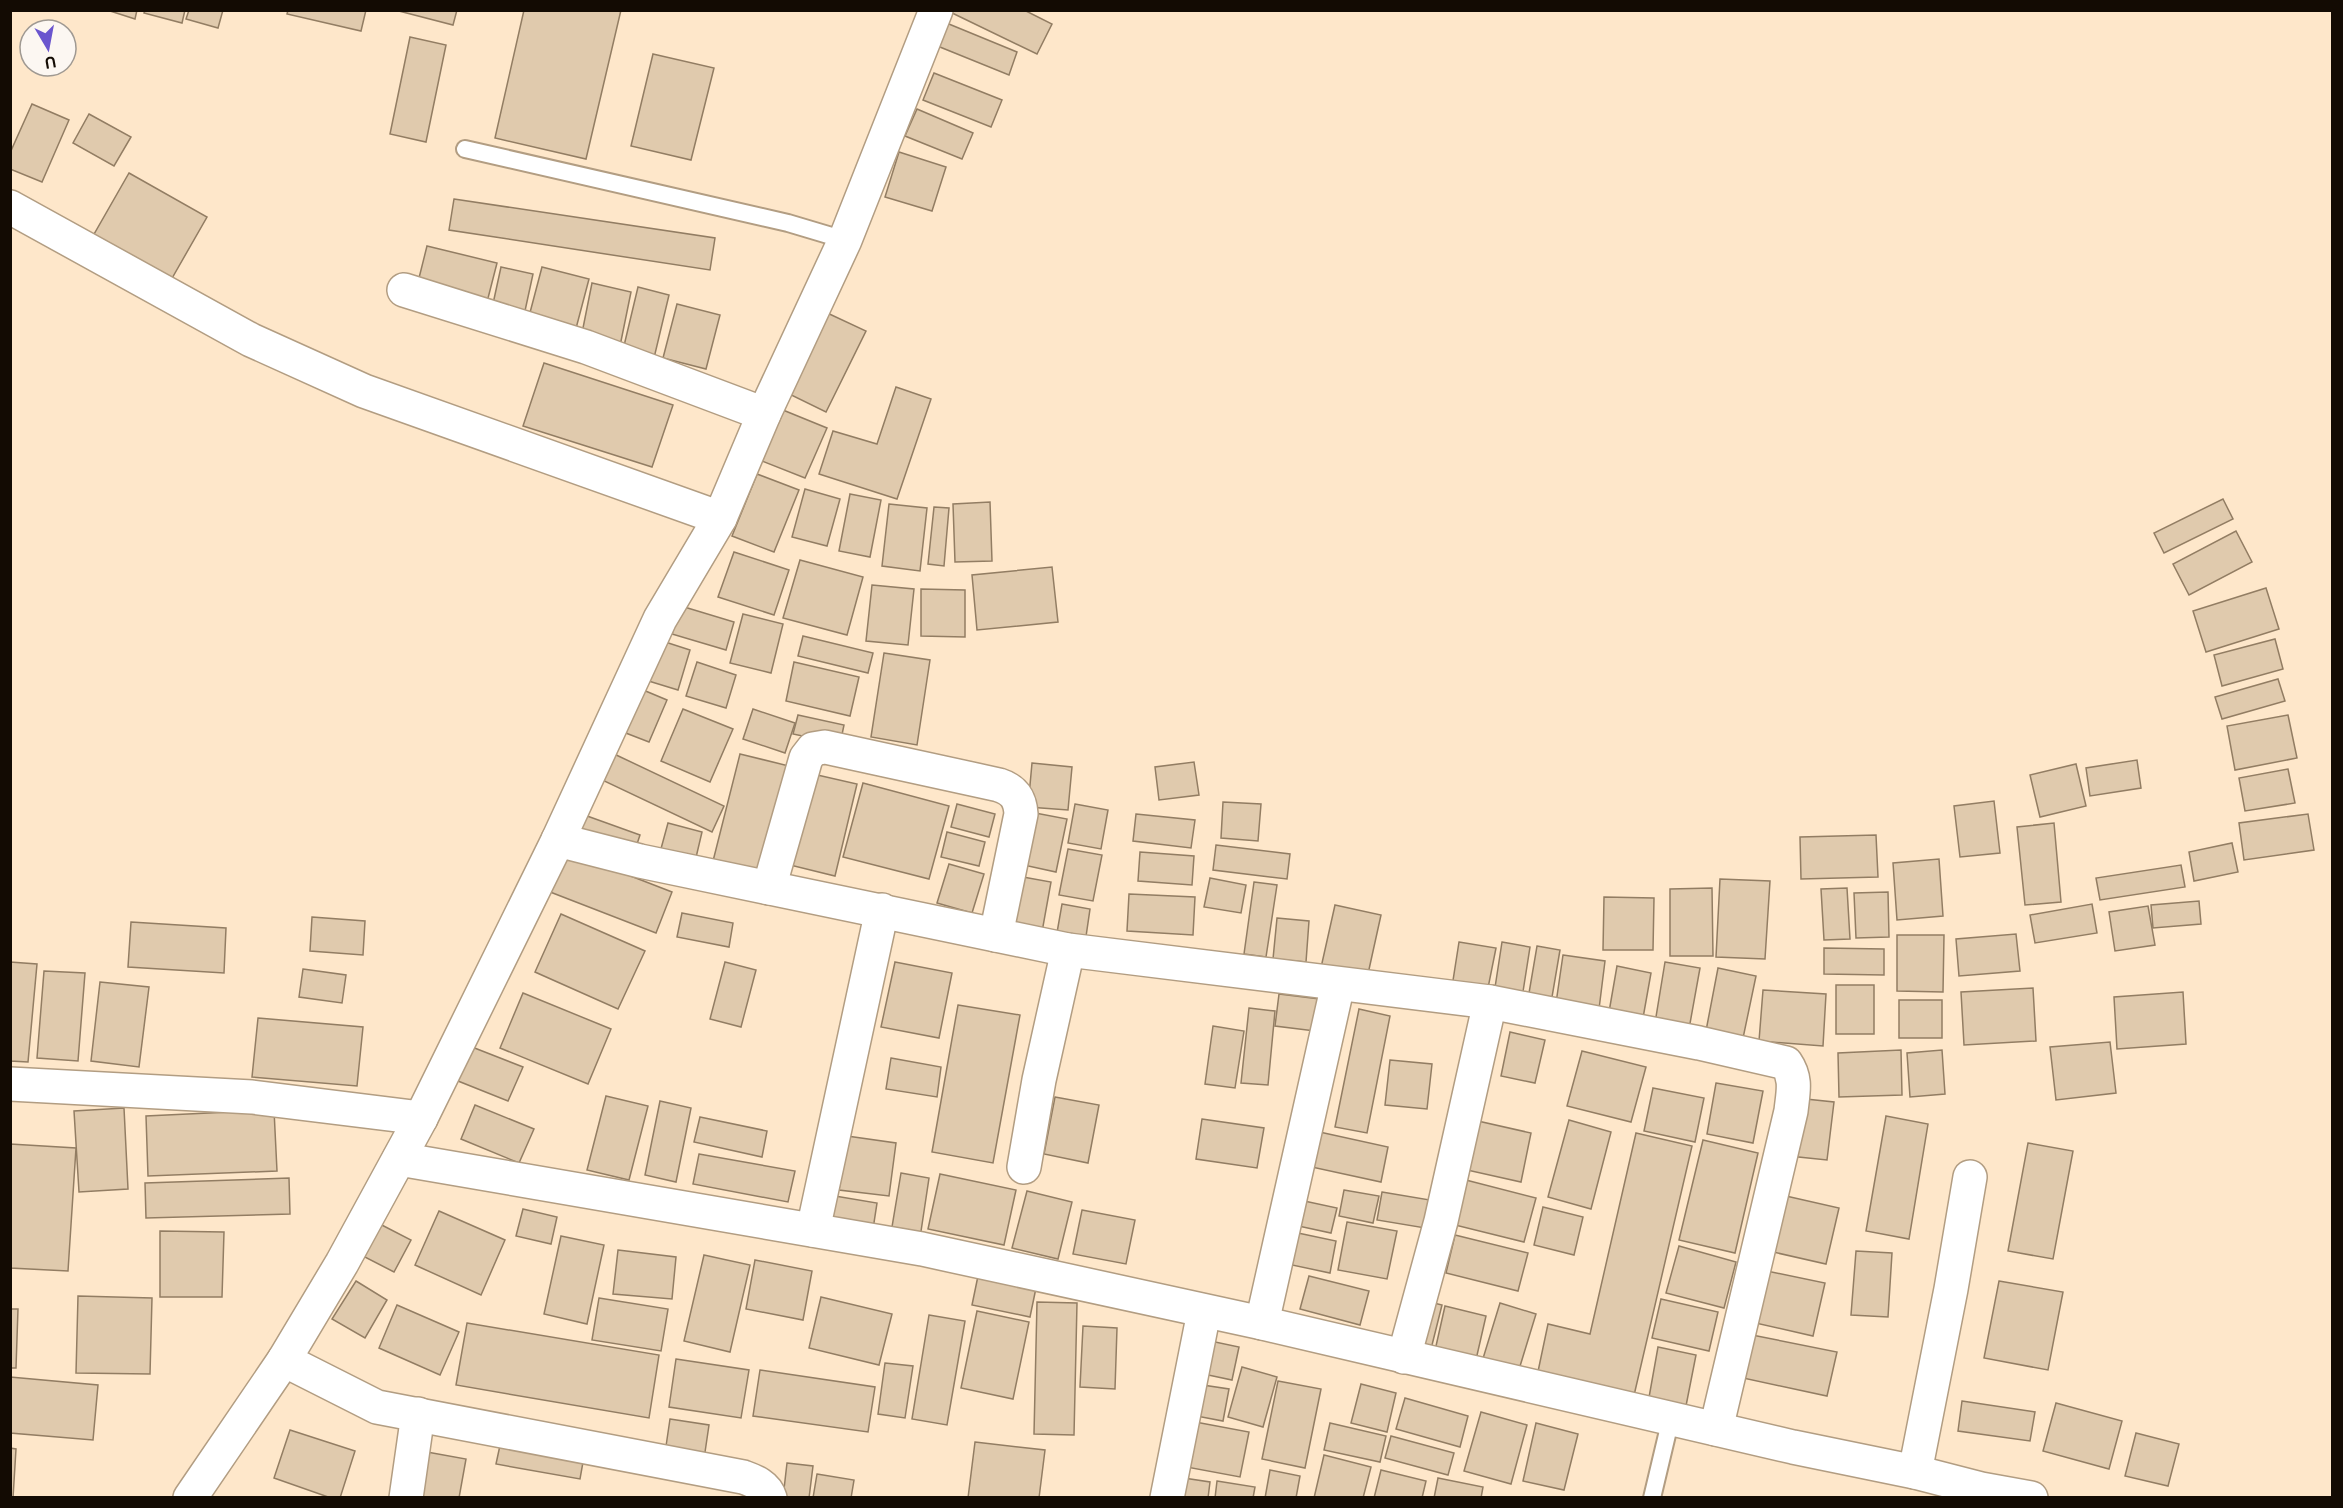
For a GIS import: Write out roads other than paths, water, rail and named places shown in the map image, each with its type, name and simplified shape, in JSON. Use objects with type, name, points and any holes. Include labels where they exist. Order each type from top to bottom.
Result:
[{"type":"street","points":[[190,1497],[284,1360],[342,1263],[421,1118],[558,840],[660,619],[720,518],[764,414],[845,240],[936,10]]},
{"type":"street","points":[[10,207],[251,340],[364,392],[720,518]]},
{"type":"street","points":[[404,290],[586,347],[764,414]]},
{"type":"street","points":[[769,888],[806,758],[813,749],[825,747],[999,785],[1015,793],[1021,803],[1021,814],[996,935]]},
{"type":"street","points":[[558,840],[640,861],[1068,950],[1490,1002],[1709,1045],[1785,1063],[1792,1073],[1794,1083],[1791,1111],[1716,1429]]},
{"type":"street","points":[[813,1230],[882,910]]},
{"type":"street","points":[[1024,1167],[1039,1080],[1068,950]]},
{"type":"street","points":[[1262,1323],[1338,984]]},
{"type":"street","points":[[1404,1357],[1441,1221],[1490,1002]]},
{"type":"street","points":[[10,1084],[252,1097],[421,1118]]},
{"type":"street","points":[[399,1159],[922,1249],[1262,1323],[1716,1429],[1915,1472],[1980,1493],[2031,1497]]},
{"type":"street","points":[[1915,1472],[1951,1289],[1970,1177]]},
{"type":"street","points":[[1167,1497],[1204,1312]]},
{"type":"street","points":[[284,1360],[377,1407],[743,1477],[759,1483],[770,1497]]},
{"type":"street","points":[[406,1497],[418,1414]]},
{"type":"lane","points":[[465,149],[788,223],[845,240]]},
{"type":"lane","points":[[1652,1497],[1671,1418]]}]
